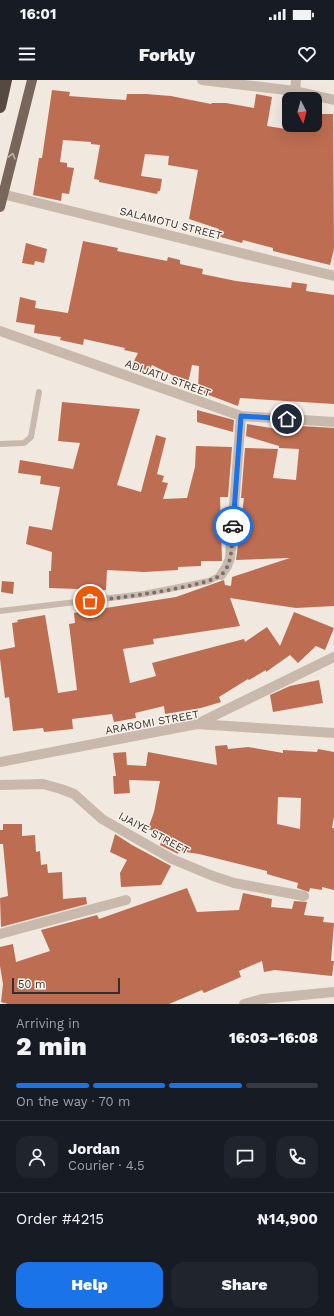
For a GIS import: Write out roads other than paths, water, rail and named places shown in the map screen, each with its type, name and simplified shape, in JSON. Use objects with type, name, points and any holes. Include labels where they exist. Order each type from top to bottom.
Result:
[{"type":"highway","points":[[0,107],[6,80]]},
{"type":"main road","points":[[0,207],[2,194],[32,80]]},
{"type":"street","points":[[202,80],[295,91],[334,100]]},
{"type":"street","points":[[295,91],[296,80]]},
{"type":"street","name":"SALAMOTU STREET","points":[[2,194],[334,276]]},
{"type":"street","name":"ADIJATU STREET","points":[[0,331],[241,416],[334,422]]},
{"type":"street","points":[[221,575],[230,558],[241,416]]},
{"type":"street","points":[[198,724],[334,657]]},
{"type":"street","name":"ARAROMI STREET","points":[[0,762],[198,724],[334,733]]},
{"type":"street","name":"IJAIYE STREET","points":[[0,785],[43,784],[61,789],[74,794],[102,819],[179,862],[234,884],[304,896]]},
{"type":"street","points":[[0,934],[126,900]]},
{"type":"street","points":[[244,1004],[262,999],[334,992]]},
{"type":"lane","points":[[0,444],[24,443],[31,437],[39,392]]},
{"type":"lane","points":[[0,611],[144,594],[209,581],[221,575]]}]
